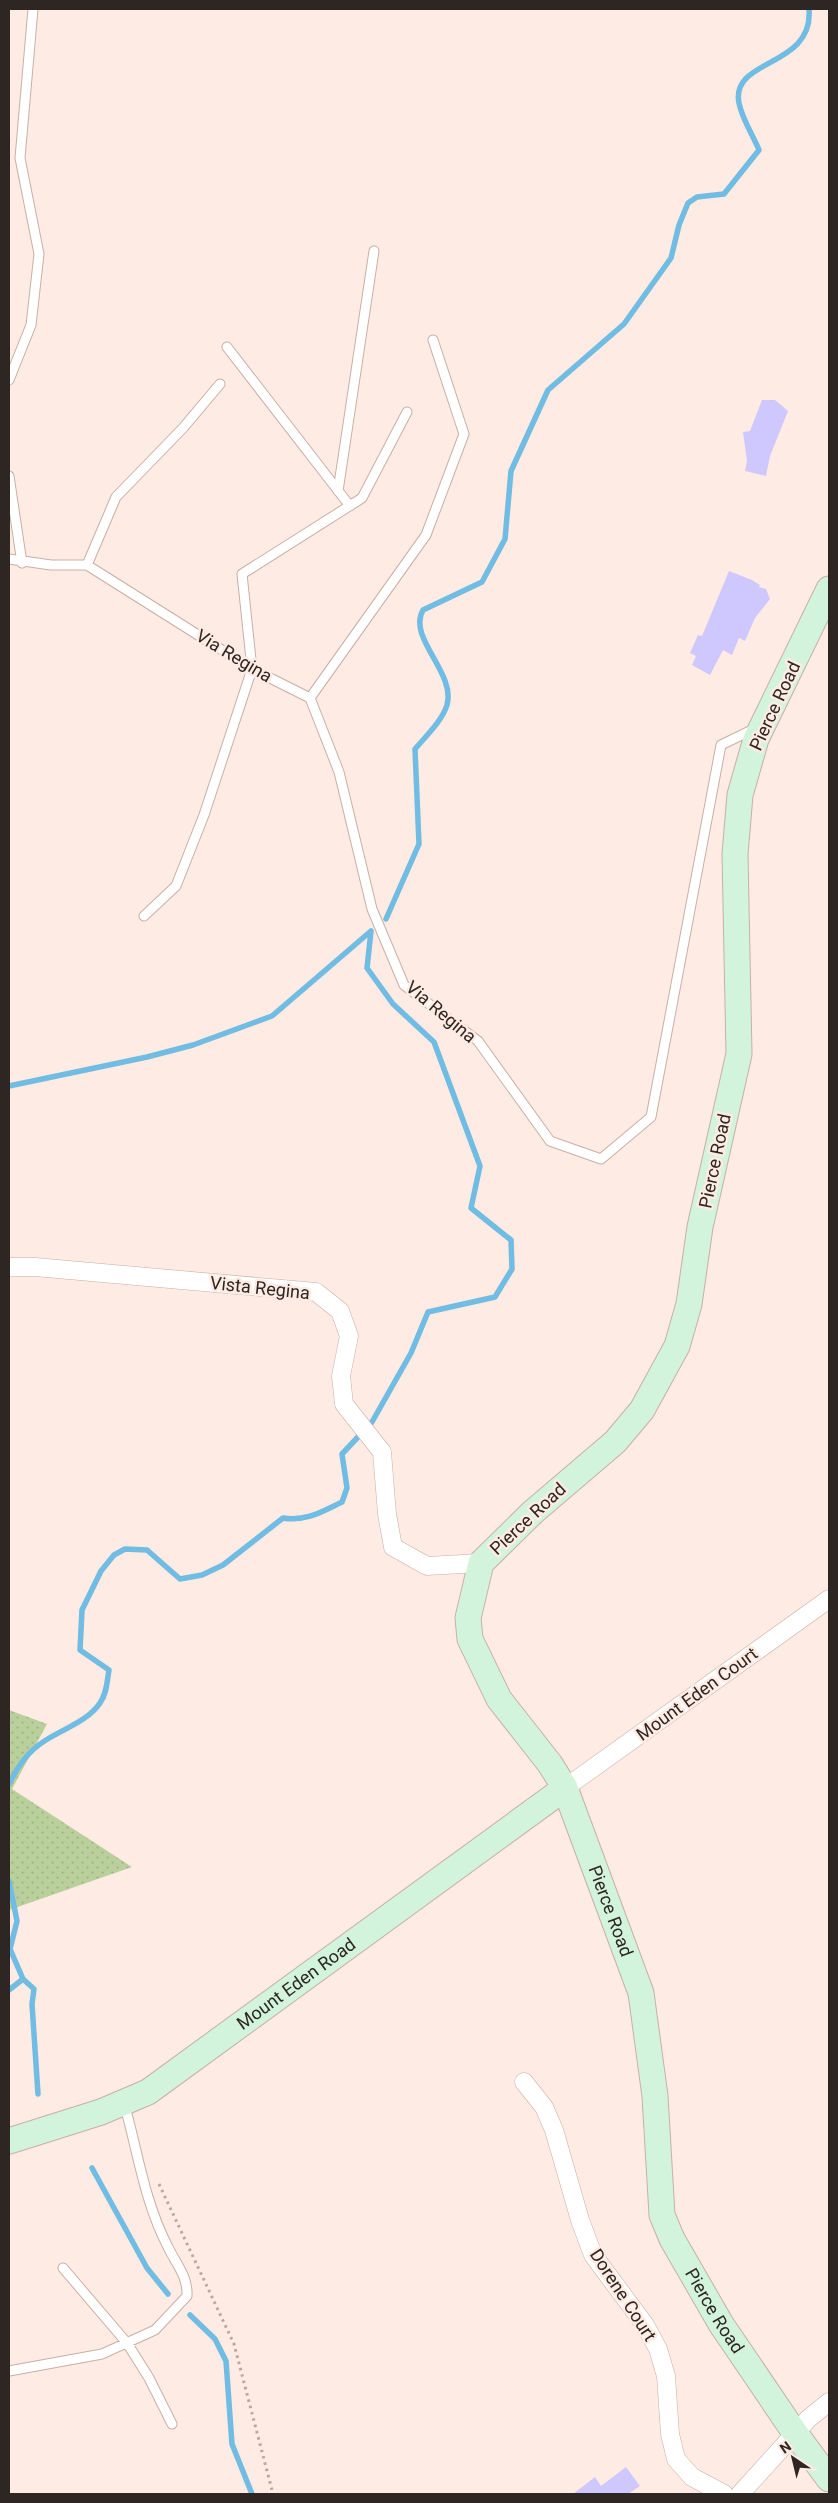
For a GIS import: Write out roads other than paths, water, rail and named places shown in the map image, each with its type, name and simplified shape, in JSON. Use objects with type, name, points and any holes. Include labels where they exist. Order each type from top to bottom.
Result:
[{"type":"street","name":"Pierce Road","points":[[829,589],[756,738],[740,795],[736,854],[738,1054],[700,1227],[689,1304],[677,1346],[642,1410],[614,1442],[534,1512],[481,1563],[468,1618],[470,1639],[499,1698],[550,1764],[565,1788],[641,1993],[655,2096],[662,2215],[672,2239],[721,2324],[795,2433],[829,2479]]},
{"type":"street","name":"Vista Regina","points":[[9,1267],[45,1268],[316,1292],[340,1311],[349,1336],[341,1376],[344,1404],[382,1452],[387,1514],[393,1547],[427,1566],[481,1563]]},
{"type":"street","name":"Mount Eden Court","points":[[565,1788],[829,1599]]},
{"type":"street","name":"Mount Eden Road","points":[[9,2141],[101,2112],[148,2092],[565,1788]]},
{"type":"street","name":"Dorene Court","points":[[524,2082],[540,2101],[554,2130],[580,2220],[593,2255],[646,2325],[658,2349],[666,2376],[670,2434],[676,2459],[692,2477],[724,2494]]},
{"type":"street","points":[[740,2494],[795,2433],[829,2402]]},
{"type":"lane","points":[[9,380],[31,325],[39,254],[20,158],[33,9]]},
{"type":"lane","points":[[338,491],[374,251]]},
{"type":"lane","points":[[310,698],[426,535],[464,434],[433,340]]},
{"type":"lane","points":[[227,347],[350,506]]},
{"type":"lane","points":[[87,565],[116,497],[183,428],[220,384]]},
{"type":"lane","points":[[144,916],[176,886],[204,815],[252,669],[242,574],[362,498],[407,412]]},
{"type":"lane","points":[[9,476],[22,562]]},
{"type":"lane","name":"Via Regina","points":[[9,559],[22,562],[87,565],[252,669],[310,698],[339,772],[372,908],[404,984],[478,1042],[550,1141],[601,1159],[651,1117],[720,745],[763,724]]},
{"type":"lane","points":[[9,2371],[102,2354],[155,2330],[187,2296],[188,2282],[167,2246],[150,2207],[124,2103]]},
{"type":"lane","points":[[63,2268],[126,2343],[149,2378],[172,2424]]},
{"type":"waterway","points":[[386,919],[419,844],[415,749],[438,723],[447,705],[448,693],[445,680],[421,632],[420,621],[423,610],[482,582],[505,539],[511,471],[548,390],[624,324],[671,258],[679,225],[688,203],[697,197],[724,194],[759,150],[740,109],[740,88],[747,78],[787,53],[799,42],[807,28],[809,9]]},
{"type":"waterway","points":[[9,1086],[147,1057],[193,1045],[272,1016],[371,931]]},
{"type":"waterway","points":[[9,1784],[20,1765],[34,1749],[89,1715],[100,1703],[104,1695],[109,1670],[80,1650],[82,1610],[101,1571],[114,1555],[125,1549],[147,1550],[180,1579],[202,1575],[223,1565],[283,1518],[307,1517],[342,1502],[347,1488],[342,1454],[372,1422],[411,1353],[428,1312],[495,1297],[512,1269],[511,1240],[471,1208],[480,1166],[434,1042],[393,1004],[367,968],[371,931]]},
{"type":"waterway","points":[[9,1881],[17,1921],[10,1949],[23,1979],[9,1990]]},
{"type":"waterway","points":[[23,1979],[34,1989],[32,2004],[38,2094]]},
{"type":"waterway","points":[[92,2168],[147,2268],[168,2294]]},
{"type":"waterway","points":[[190,2315],[215,2339],[226,2361],[232,2444],[252,2494]]}]
